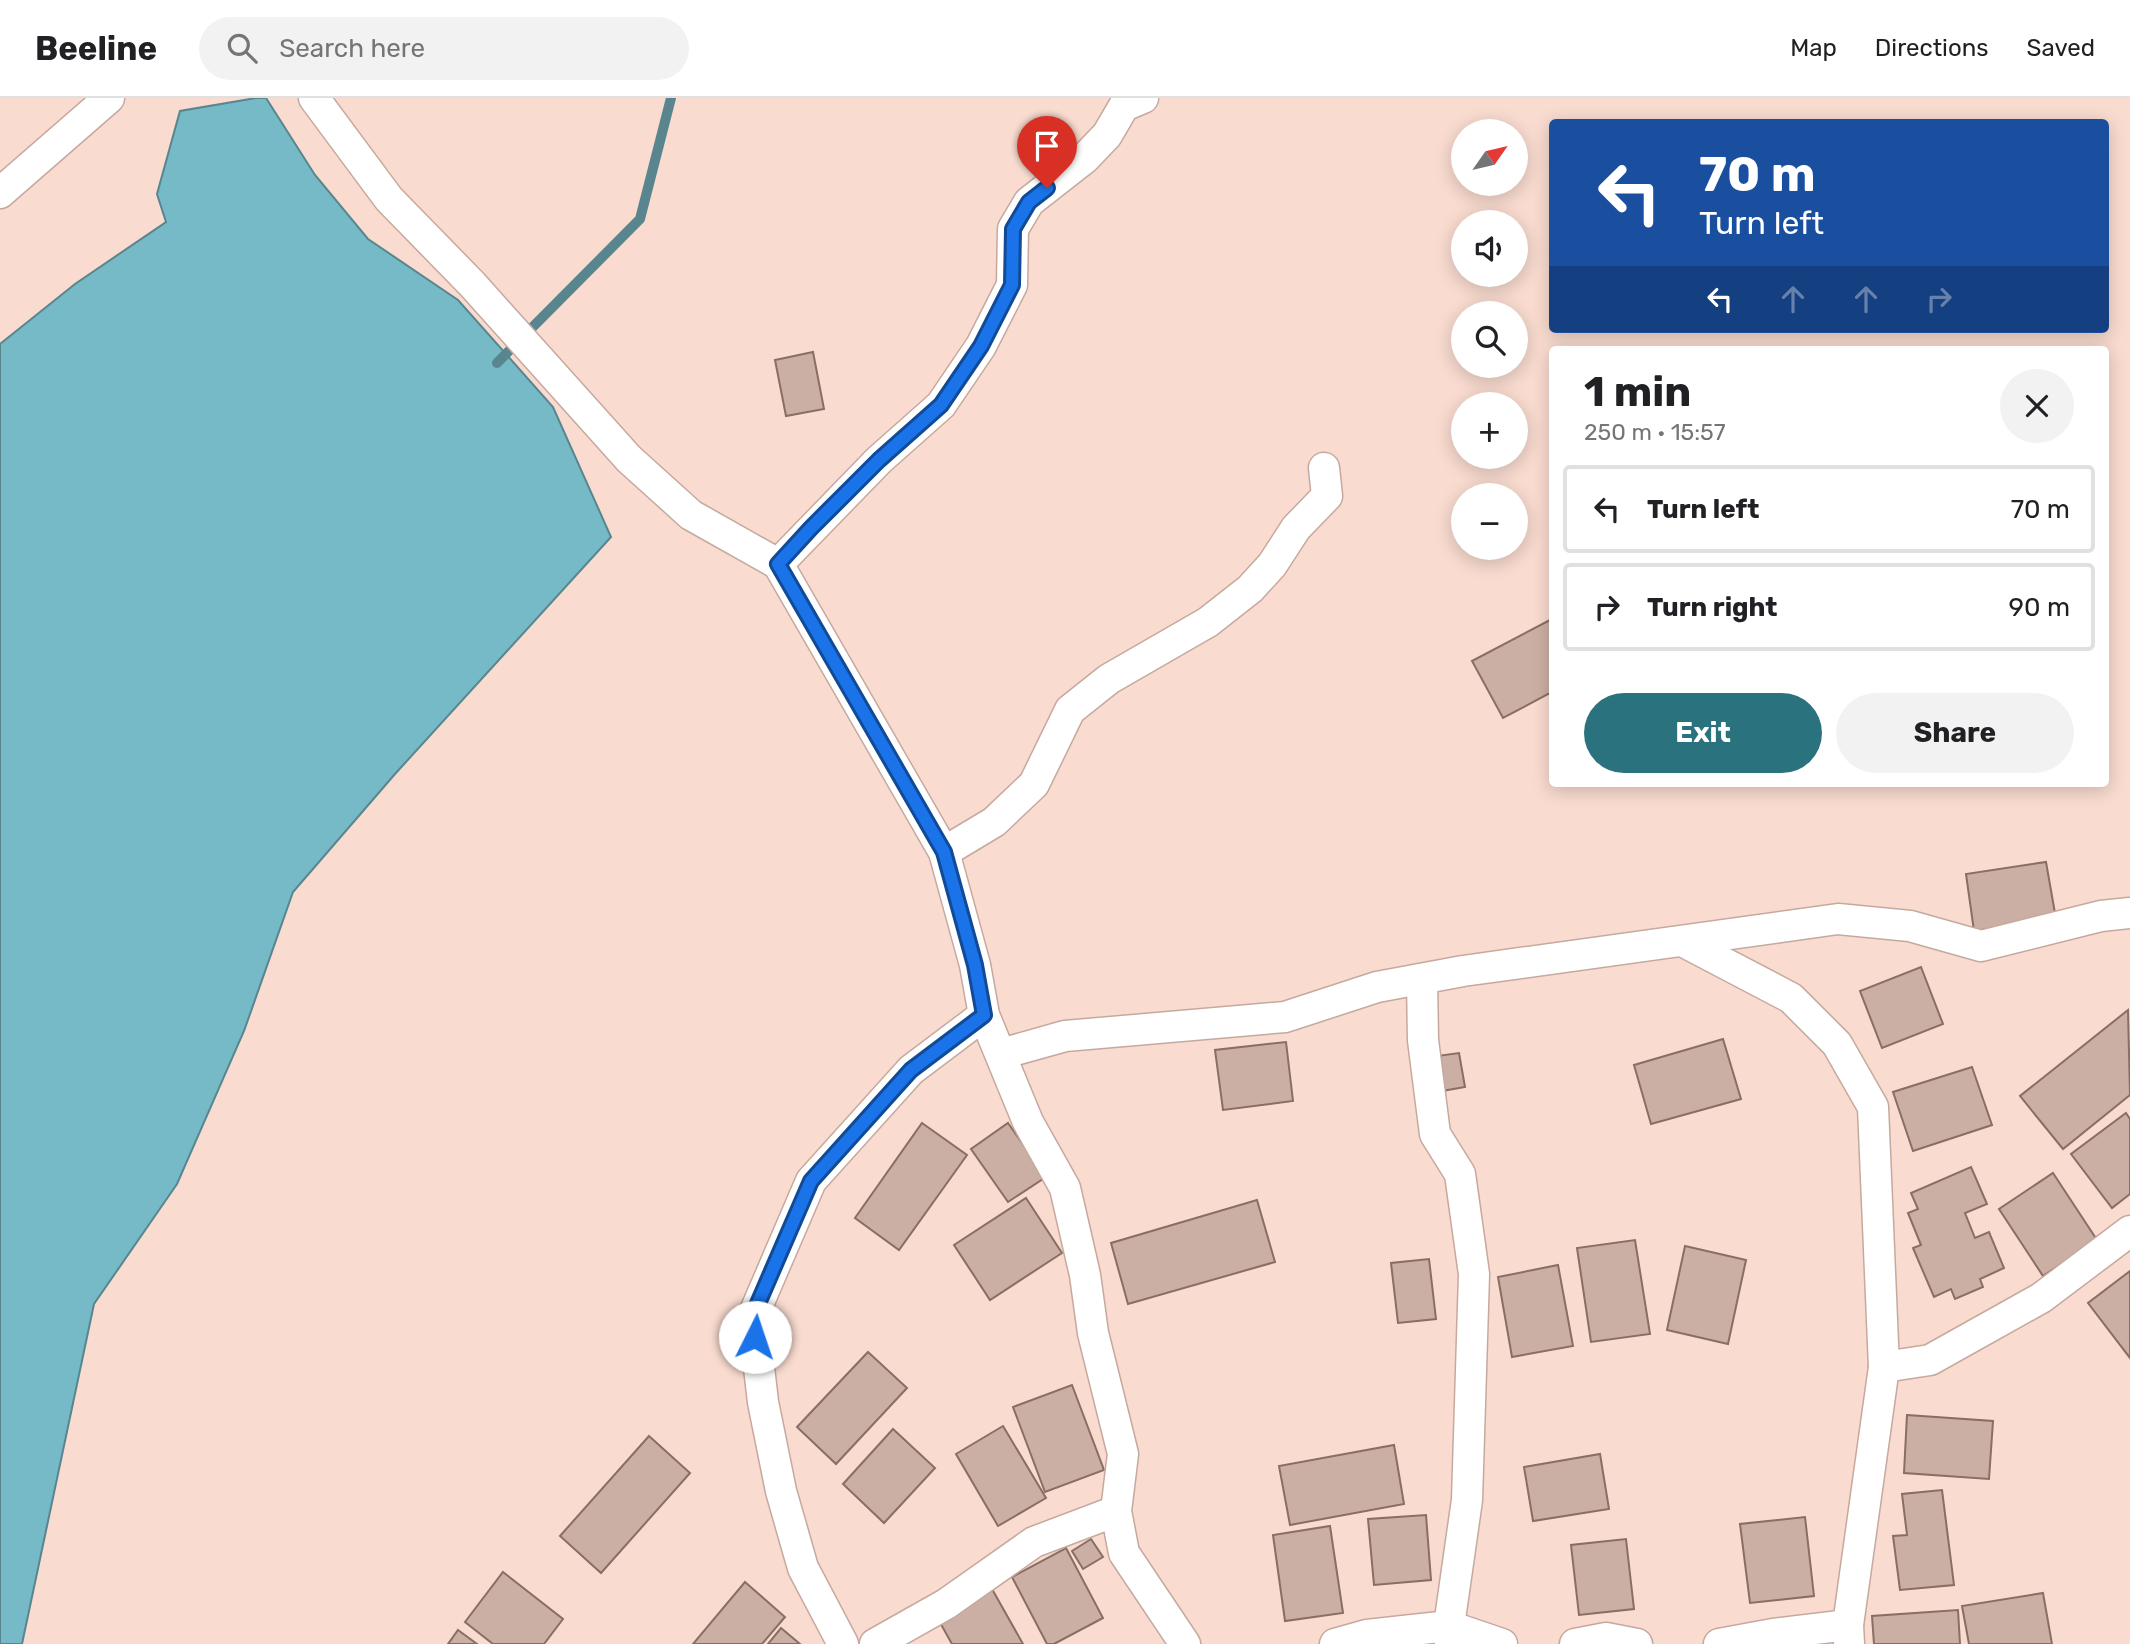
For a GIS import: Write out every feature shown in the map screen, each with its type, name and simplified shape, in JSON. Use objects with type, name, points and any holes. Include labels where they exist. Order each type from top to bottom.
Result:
[{"type":"street","points":[[0,193],[109,98]]},
{"type":"street","points":[[314,98],[389,199],[505,321],[629,459],[691,515],[778,564],[944,852],[975,965],[984,1015],[1028,1122],[1065,1188],[1085,1275],[1093,1333],[1123,1454],[1116,1511],[1125,1553],[1185,1644]]},
{"type":"street","points":[[778,564],[879,460],[941,405],[981,346],[1012,285],[1013,229],[1029,202],[1084,159],[1107,135],[1124,106],[1143,98]]},
{"type":"street","points":[[944,852],[994,822],[1034,784],[1070,710],[1109,679],[1208,622],[1250,589],[1272,565],[1296,528],[1327,496],[1324,468]]},
{"type":"street","points":[[1001,1054],[1065,1036],[1285,1017],[1377,987],[1422,979],[1838,919],[1910,926],[1981,946],[2101,916],[2130,912]]},
{"type":"street","points":[[1684,942],[1791,998],[1837,1044],[1873,1107],[1884,1367],[1849,1635],[1773,1634],[1719,1644]]},
{"type":"street","points":[[1422,979],[1423,1040],[1435,1134],[1460,1174],[1474,1274],[1467,1500],[1450,1635]]},
{"type":"street","points":[[843,1644],[803,1568],[781,1491],[763,1402],[753,1315],[811,1181],[911,1070],[984,1015]]},
{"type":"street","points":[[1884,1367],[1930,1360],[2040,1298],[2130,1231]]},
{"type":"street","points":[[875,1644],[946,1604],[1034,1542],[1116,1511]]},
{"type":"street","points":[[1335,1644],[1367,1634],[1450,1635],[1502,1644]]},
{"type":"street","points":[[1575,1644],[1606,1638],[1637,1644]]},
{"type":"water","points":[[266,98],[315,175],[368,239],[458,300],[553,407],[611,537],[395,774],[293,892],[244,1031],[177,1184],[94,1304],[22,1644],[0,1644],[0,344],[75,284],[166,222],[157,194],[180,111]]},
{"type":"building","points":[[813,352],[824,409],[786,416],[775,360]]},
{"type":"building","points":[[1549,621],[1549,694],[1503,718],[1472,661]]},
{"type":"building","points":[[2046,862],[2056,919],[1974,931],[1966,874]]},
{"type":"building","points":[[1921,967],[1943,1024],[1882,1048],[1860,991]]},
{"type":"building","points":[[2128,1010],[2130,1095],[2063,1149],[2020,1096]]},
{"type":"building","points":[[1723,1039],[1741,1099],[1651,1124],[1634,1065]]},
{"type":"building","points":[[1286,1042],[1293,1101],[1223,1110],[1215,1050]]},
{"type":"building","points":[[1459,1053],[1465,1087],[1442,1091],[1437,1056]]},
{"type":"building","points":[[1972,1067],[1992,1125],[1913,1151],[1893,1092]]},
{"type":"building","points":[[2126,1113],[2130,1119],[2130,1194],[2112,1208],[2071,1154]]},
{"type":"building","points":[[922,1123],[967,1155],[899,1250],[855,1218]]},
{"type":"building","points":[[1008,1123],[1046,1177],[1008,1202],[971,1149]]},
{"type":"building","points":[[1971,1167],[1987,1204],[1965,1213],[1975,1238],[1989,1232],[2004,1268],[1980,1279],[1983,1287],[1955,1299],[1951,1289],[1934,1297],[1913,1248],[1921,1245],[1908,1213],[1918,1209],[1911,1193]]},
{"type":"building","points":[[2053,1173],[2097,1240],[2043,1276],[1999,1209]]},
{"type":"building","points":[[1026,1198],[1062,1253],[990,1300],[954,1245]]},
{"type":"building","points":[[1257,1200],[1275,1262],[1128,1304],[1111,1243]]},
{"type":"building","points":[[1635,1240],[1650,1334],[1591,1342],[1577,1248]]},
{"type":"building","points":[[1685,1246],[1746,1260],[1728,1344],[1667,1330]]},
{"type":"building","points":[[1429,1259],[1436,1319],[1398,1323],[1391,1263]]},
{"type":"building","points":[[1558,1265],[1573,1346],[1512,1357],[1498,1277]]},
{"type":"building","points":[[2130,1271],[2130,1358],[2088,1303]]},
{"type":"building","points":[[868,1352],[907,1388],[836,1464],[797,1427]]},
{"type":"building","points":[[1072,1385],[1104,1470],[1045,1492],[1013,1407]]},
{"type":"building","points":[[1907,1415],[1993,1421],[1989,1479],[1904,1473]]},
{"type":"building","points":[[1003,1426],[1046,1498],[998,1526],[956,1454]]},
{"type":"building","points":[[893,1429],[935,1468],[884,1523],[843,1484]]},
{"type":"building","points":[[649,1436],[690,1473],[601,1573],[560,1536]]},
{"type":"building","points":[[1394,1445],[1404,1504],[1290,1525],[1279,1466]]},
{"type":"building","points":[[1600,1454],[1609,1509],[1533,1521],[1524,1467]]},
{"type":"building","points":[[1942,1490],[1954,1585],[1900,1590],[1893,1536],[1907,1535],[1902,1494]]},
{"type":"building","points":[[1426,1515],[1431,1580],[1374,1585],[1368,1519]]},
{"type":"building","points":[[1805,1517],[1814,1596],[1750,1603],[1740,1524]]},
{"type":"building","points":[[1330,1526],[1343,1613],[1285,1621],[1273,1535]]},
{"type":"building","points":[[1091,1539],[1103,1557],[1083,1569],[1072,1551]]},
{"type":"building","points":[[1626,1539],[1634,1609],[1579,1615],[1571,1545]]},
{"type":"building","points":[[1066,1548],[1103,1618],[1054,1644],[1047,1644],[1012,1577]]},
{"type":"building","points":[[503,1572],[563,1619],[544,1644],[493,1644],[465,1622]]},
{"type":"building","points":[[745,1582],[785,1617],[762,1644],[693,1644]]},
{"type":"building","points":[[992,1589],[1023,1644],[952,1644],[938,1619]]},
{"type":"building","points":[[2043,1593],[2052,1644],[1969,1644],[1962,1606]]},
{"type":"building","points":[[1958,1610],[1960,1644],[1874,1644],[1872,1616]]},
{"type":"building","points":[[781,1628],[800,1644],[768,1644]]},
{"type":"building","points":[[458,1630],[477,1644],[448,1644]]},
{"type":"waterway","points":[[497,363],[640,219],[671,98]]},
{"type":"route","points":[[755,1337],[753,1315],[811,1181],[911,1070],[984,1015],[975,965],[944,852],[778,564],[879,460],[941,405],[981,346],[1012,285],[1013,229],[1029,202],[1047,188]]}]
